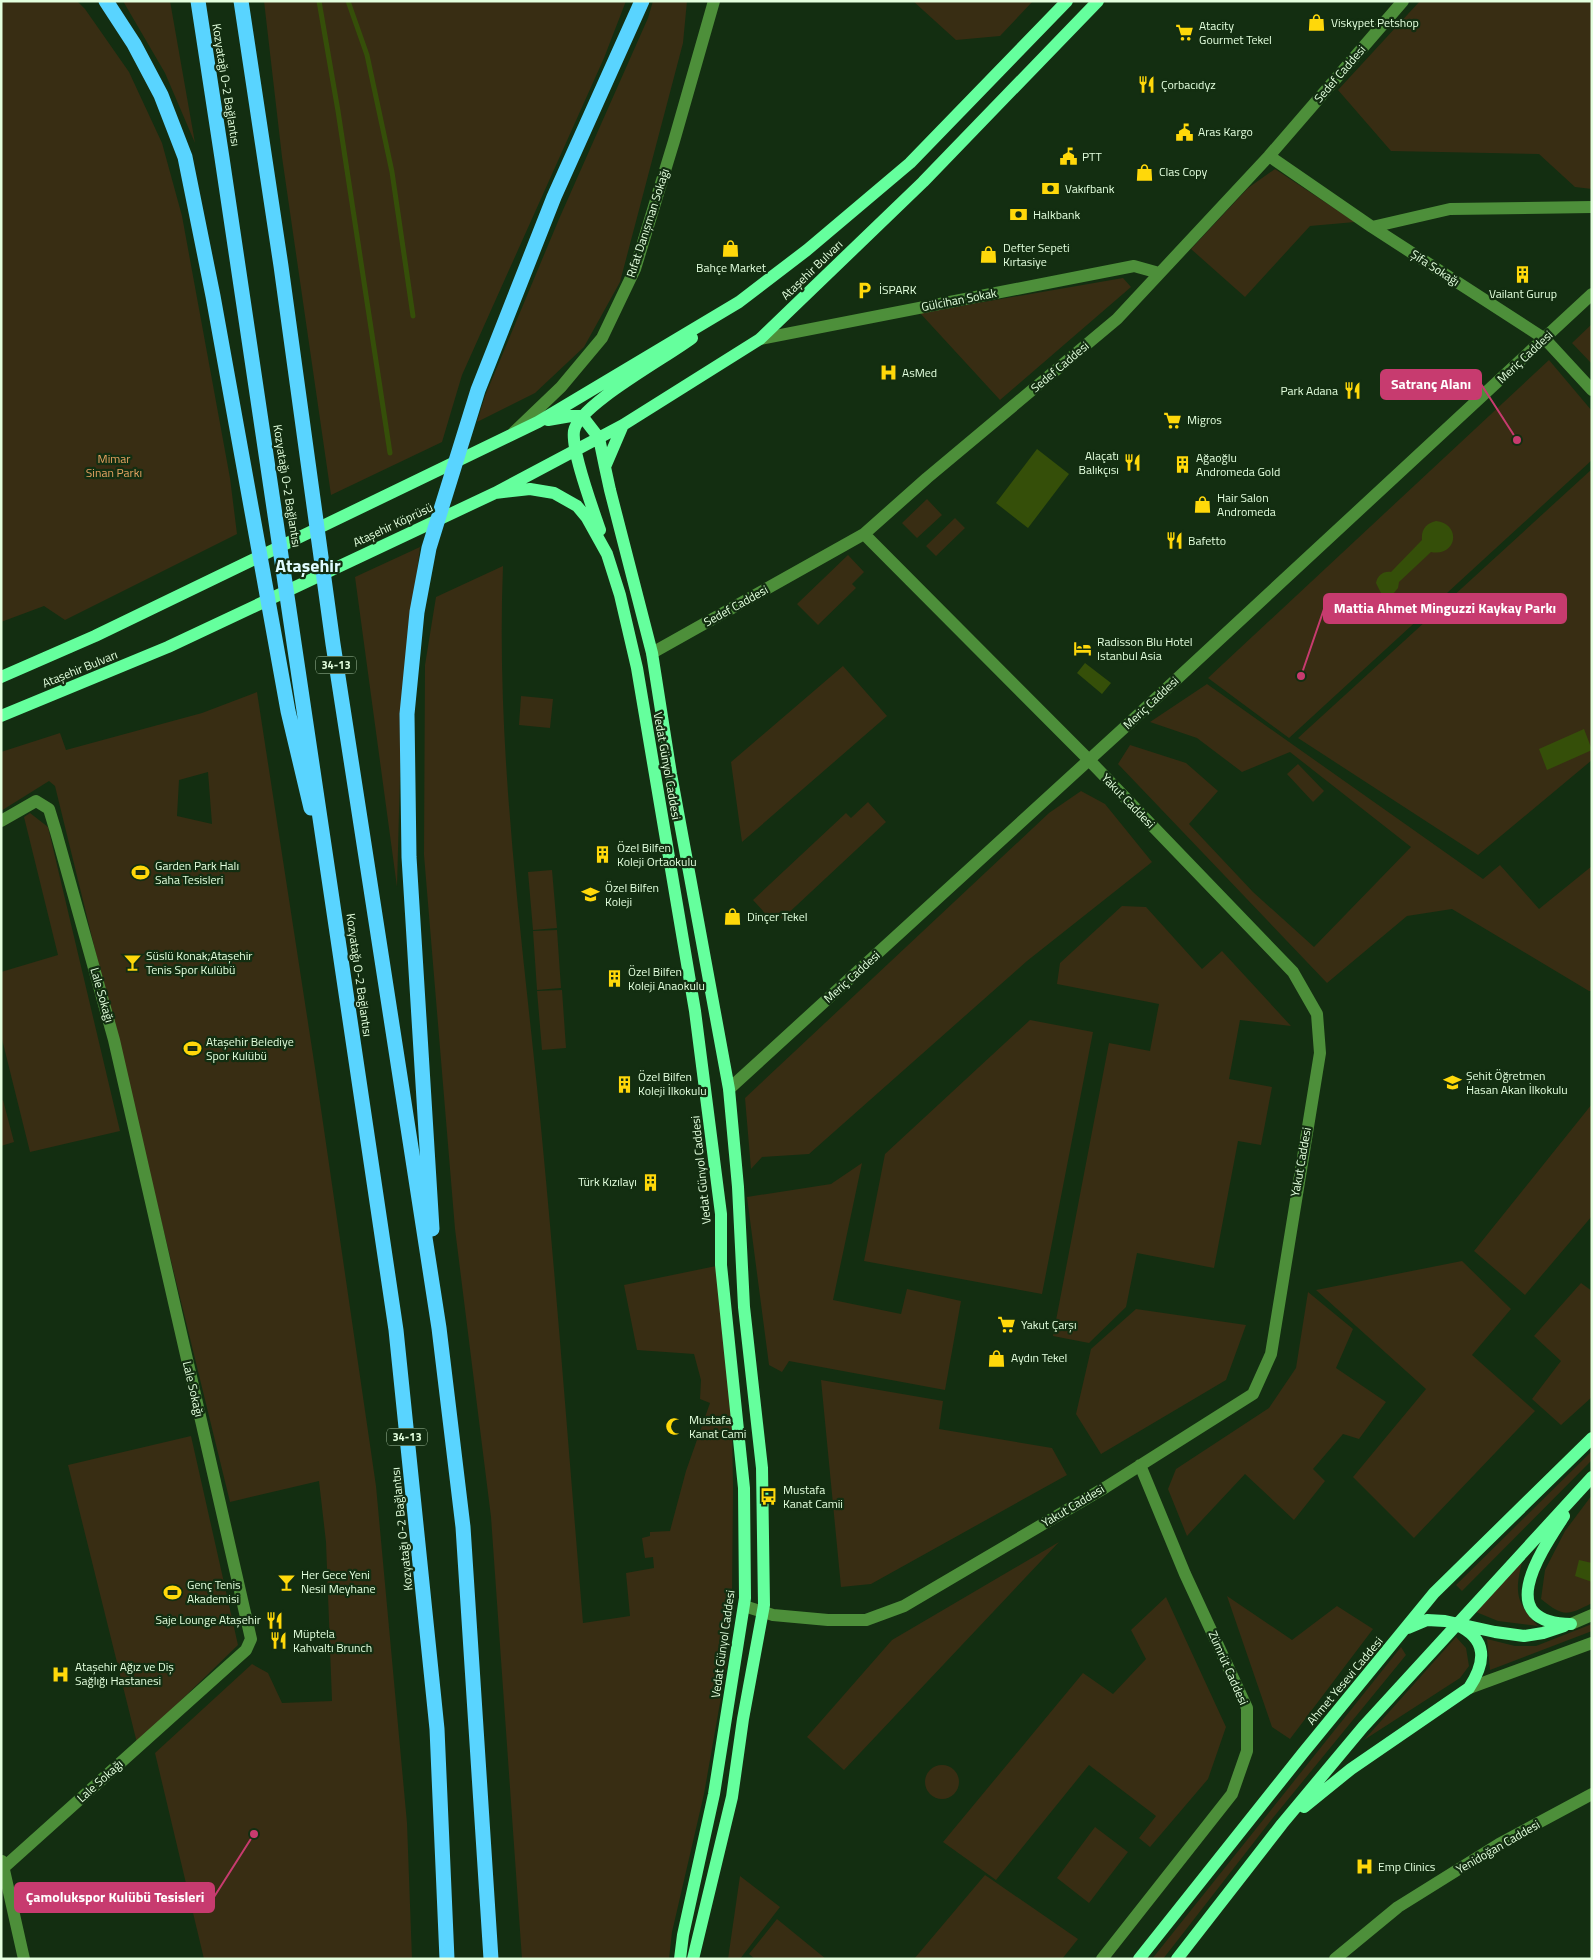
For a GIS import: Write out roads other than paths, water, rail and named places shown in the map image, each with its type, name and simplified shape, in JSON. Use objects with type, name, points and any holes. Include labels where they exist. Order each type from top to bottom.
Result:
[{"type":"highway","points":[[106,1],[134,44],[161,95],[185,157],[213,296],[288,711],[336,919]]},
{"type":"highway","name":"Kozyatağı O-2 Bağlantısı","points":[[197,1],[336,919],[396,1330],[437,1729],[448,1959]]},
{"type":"highway","name":"Kozyatağı O-2 Bağlantısı","points":[[242,1],[333,644],[439,1328],[462,1527],[492,1959]]},
{"type":"highway","points":[[439,1328],[409,857],[407,714],[417,612],[429,548],[478,390],[554,197],[642,1]]},
{"type":"main road","name":"Ataşehir Bulvarı","points":[[1,677],[95,636],[538,422],[739,302],[807,250],[910,162],[1068,1]]},
{"type":"main road","name":"Ataşehir Bulvarı","points":[[495,492],[623,425],[760,338],[923,182],[1098,1]]},
{"type":"main road","points":[[607,554],[575,450],[574,430],[582,416],[609,393],[679,348],[739,302]]},
{"type":"main road","points":[[538,422],[582,416]]},
{"type":"main road","points":[[582,416],[599,438]]},
{"type":"main road","points":[[606,468],[623,425]]},
{"type":"main road","name":"Vedat Günyol Caddesi","points":[[599,438],[610,490],[652,653],[671,774],[729,1089],[738,1187],[744,1307],[762,1468],[763,1612],[732,1798],[693,1959]]},
{"type":"main road","name":"Vedat Günyol Caddesi","points":[[495,492],[530,489],[554,493],[576,506],[587,518],[607,554],[620,595],[637,668],[695,1011],[721,1214],[721,1265],[744,1488],[744,1606],[714,1794],[683,1935],[680,1959]]},
{"type":"main road","name":"Ataşehir Köprüsü","points":[[168,647],[495,492]]},
{"type":"main road","name":"Ataşehir Bulvarı","points":[[1,716],[168,647]]},
{"type":"main road","name":"Ahmet Yesevi Caddesi","points":[[1139,1959],[1434,1593],[1592,1438]]},
{"type":"main road","points":[[1571,1624],[1552,1624],[1533,1611],[1528,1598],[1528,1586],[1533,1566],[1589,1480]]},
{"type":"main road","points":[[1177,1959],[1282,1824],[1363,1727],[1589,1480]]},
{"type":"main road","points":[[1406,1629],[1428,1620],[1445,1621],[1524,1636],[1543,1633],[1571,1624]]},
{"type":"main road","points":[[1282,1824],[1351,1769],[1469,1688],[1479,1673],[1482,1655],[1478,1642],[1469,1630],[1457,1624]]},
{"type":"street","name":"Rıfat Danışman Sokağı","points":[[508,437],[562,387],[602,338],[635,269],[714,1]]},
{"type":"street","name":"Sedef Caddesi","points":[[652,653],[864,534],[927,478],[1117,319],[1269,156],[1403,1]]},
{"type":"street","name":"Şifa Sokağı","points":[[1269,156],[1372,227],[1545,339],[1592,390]]},
{"type":"street","points":[[1372,227],[1450,209],[1592,207]]},
{"type":"street","name":"Gülcihan Sokak","points":[[760,338],[1134,266],[1159,273]]},
{"type":"street","name":"Meriç Caddesi","points":[[729,1089],[1089,760],[1592,294]]},
{"type":"street","name":"Yakut Caddesi","points":[[744,1606],[773,1615],[828,1620],[866,1620],[904,1606],[1140,1465],[1253,1394],[1271,1354],[1320,1053],[1317,1014],[1293,972],[1089,760],[864,534]]},
{"type":"street","name":"Lale Sokağı","points":[[1,821],[36,801],[49,809],[114,1040],[251,1639],[246,1650],[2,1866]]},
{"type":"street","name":"Zümrüt Caddesi","points":[[1102,1959],[1232,1794],[1247,1751],[1247,1708],[1181,1566],[1140,1465]]},
{"type":"street","points":[[1571,1624],[1592,1615]]},
{"type":"street","points":[[1469,1688],[1592,1643]]},
{"type":"street","name":"Yenidoğan Caddesi","points":[[1335,1959],[1398,1907],[1499,1844],[1592,1794]]},
{"type":"street","points":[[2,1866],[24,1959]]},
{"type":"waterway","points":[[319,1],[338,111],[390,453]]},
{"type":"waterway","points":[[348,1],[367,55],[392,172],[413,316]]},
{"type":"place","name":"Viskypet Petshop","points":[[1317,23]]},
{"type":"place","name":"Atacity Gourmet Tekel","points":[[1185,33]]},
{"type":"place","name":"Çorbacıdyz","points":[[1147,85]]},
{"type":"place","name":"Aras Kargo","points":[[1184,132]]},
{"type":"place","name":"PTT","points":[[1068,157]]},
{"type":"place","name":"Clas Copy","points":[[1145,172]]},
{"type":"place","name":"Vakıfbank","points":[[1051,189]]},
{"type":"place","name":"Halkbank","points":[[1019,215]]},
{"type":"place","name":"Bahçe Market","points":[[731,249]]},
{"type":"place","name":"Defter Sepeti Kırtasiye","points":[[989,255]]},
{"type":"place","name":"Vailant Gurup","points":[[1523,275]]},
{"type":"place","name":"İSPARK","points":[[865,290]]},
{"type":"place","name":"AsMed","points":[[888,373]]},
{"type":"place","name":"Park Adana","points":[[1352,391]]},
{"type":"place","name":"Migros","points":[[1173,420]]},
{"type":"place","name":"Satranç Alanı","points":[[1517,440]]},
{"type":"place","name":"Alaçatı Balıkçısı","points":[[1133,463]]},
{"type":"place","name":"Ağaoğlu Andromeda Gold","points":[[1182,465]]},
{"type":"place","name":"Hair Salon Andromeda","points":[[1203,505]]},
{"type":"place","name":"Bafetto","points":[[1174,541]]},
{"type":"place","name":"Radisson Blu Hotel Istanbul Asia","points":[[1083,649]]},
{"type":"place","name":"Mattia Ahmet Minguzzi Kaykay Parkı","points":[[1301,676]]},
{"type":"place","name":"Özel Bilfen Koleji Ortaokulu","points":[[603,855]]},
{"type":"place","name":"Garden Park Halı Saha Tesisleri","points":[[141,873]]},
{"type":"place","name":"Özel Bilfen Koleji","points":[[591,895]]},
{"type":"place","name":"Dinçer Tekel","points":[[733,917]]},
{"type":"place","name":"Süslü Konak;Ataşehir Tenis Spor Kulübü","points":[[132,963]]},
{"type":"place","name":"Özel Bilfen Koleji Anaokulu","points":[[614,979]]},
{"type":"place","name":"Ataşehir Belediye Spor Kulübü","points":[[192,1049]]},
{"type":"place","name":"Şehit Öğretmen Hasan Akan İlkokulu","points":[[1452,1083]]},
{"type":"place","name":"Özel Bilfen Koleji İlkokulu","points":[[624,1084]]},
{"type":"place","name":"Türk Kızılayı","points":[[651,1182]]},
{"type":"place","name":"Yakut Çarşı","points":[[1007,1325]]},
{"type":"place","name":"Aydın Tekel","points":[[997,1358]]},
{"type":"place","name":"Mustafa Kanat Cami","points":[[675,1427]]},
{"type":"place","name":"Mustafa Kanat Camii","points":[[769,1497]]},
{"type":"place","name":"Her Gece Yeni Nesil Meyhane","points":[[287,1582]]},
{"type":"place","name":"Genç Tenis Akademisi","points":[[173,1592]]},
{"type":"place","name":"Saje Lounge Ataşehir","points":[[275,1620]]},
{"type":"place","name":"Müptela Kahvaltı Brunch","points":[[279,1641]]},
{"type":"place","name":"Ataşehir Ağız ve Diş Sağlığı Hastanesi","points":[[61,1674]]},
{"type":"place","name":"Çamolukspor Kulübü Tesisleri","points":[[254,1834]]},
{"type":"place","name":"Emp Clinics","points":[[1364,1867]]},
{"type":"district","name":"Ataşehir","points":[[308,566]]},
{"type":"park label","name":"Mimar Sinan Parkı","points":[[114,466]]}]
